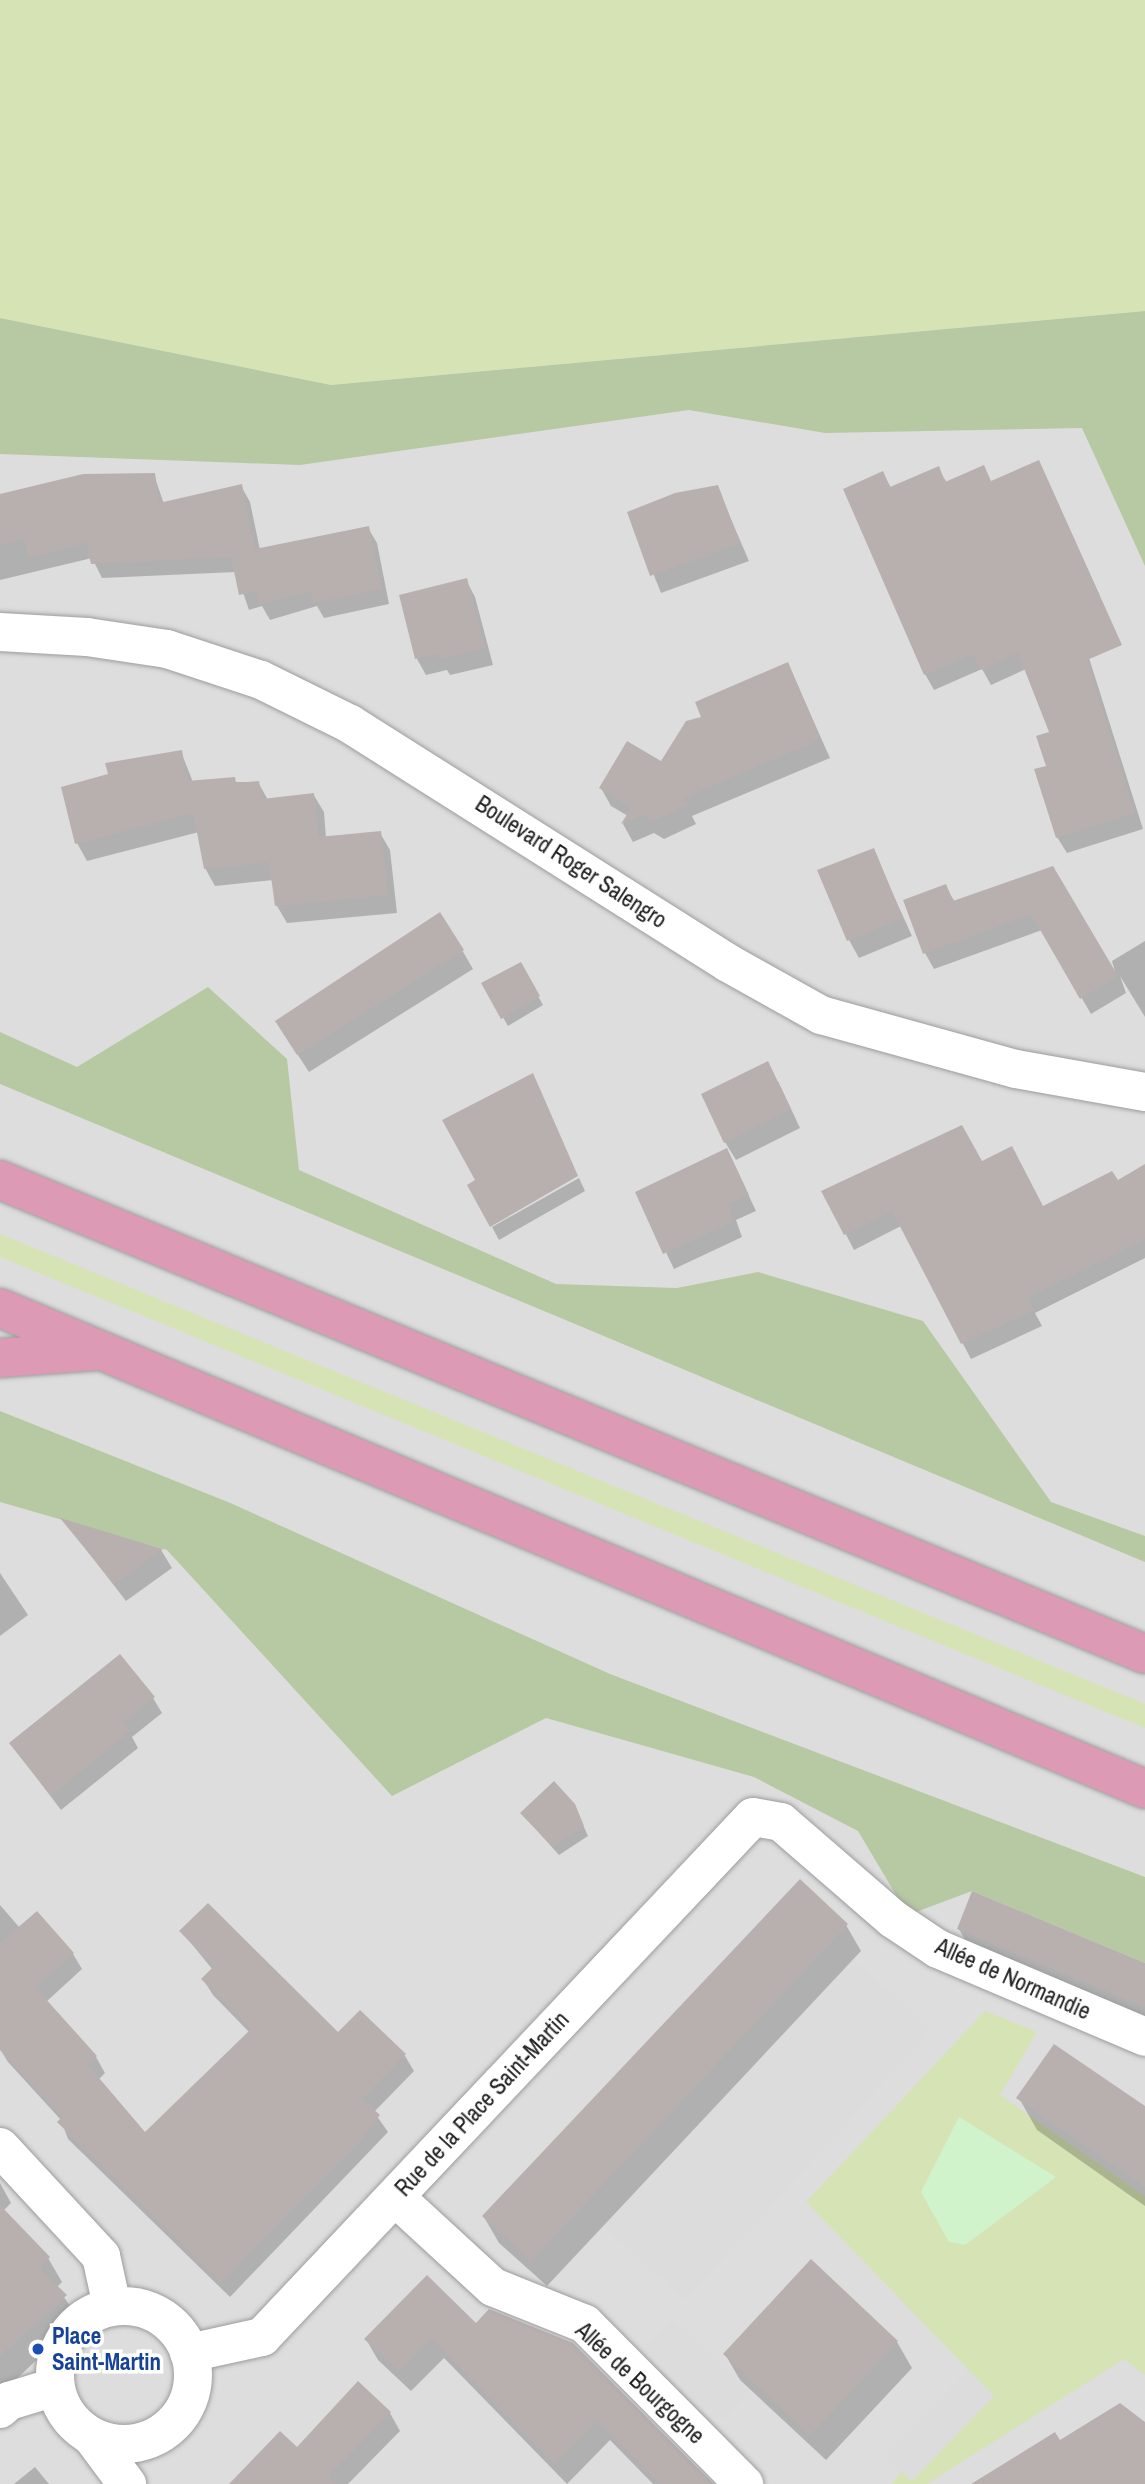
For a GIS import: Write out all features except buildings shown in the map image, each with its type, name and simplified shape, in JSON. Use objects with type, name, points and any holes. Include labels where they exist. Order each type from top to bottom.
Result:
[{"type":"highway","points":[[0,1180],[1145,1654]]},
{"type":"highway","points":[[0,1308],[1145,1789]]},
{"type":"highway","points":[[0,1358],[103,1351]]},
{"type":"street","name":"Boulevard Roger Salengro","points":[[0,632],[87,637],[167,649],[261,680],[350,724],[728,963],[821,1015],[1016,1069],[1145,1091]]},
{"type":"street","name":"Allée de Normandie","points":[[753,1816],[781,1822],[893,1919],[938,1949],[1145,2037]]},
{"type":"street","name":"Rue de la Place Saint-Martin","points":[[190,2354],[262,2337],[753,1816]]},
{"type":"street","points":[[0,2147],[102,2256],[112,2306]]},
{"type":"street","name":"Allée de Bourgogne","points":[[394,2196],[493,2287],[585,2324],[744,2484]]},
{"type":"street","points":[[92,2437],[116,2444],[144,2442],[165,2432],[184,2412],[193,2390],[190,2354],[185,2339],[162,2316],[135,2305],[112,2306],[88,2315],[69,2330],[55,2362],[55,2387],[68,2417],[92,2437],[127,2484]]},
{"type":"street","points":[[0,2409],[9,2401],[55,2387]]},
{"type":"street","points":[[144,2442],[154,2484]]},
{"type":"shaded area","points":[[1145,311],[1145,2484],[0,2484],[0,318],[331,385]]},
{"type":"shaded area","points":[[846,1952],[931,2030],[685,2301],[600,2223]]},
{"type":"shaded area","points":[[673,2319],[749,2393],[722,2421],[645,2347]]},
{"type":"shaded area","points":[[968,2370],[994,2396],[911,2481],[885,2455]]},
{"type":"green space","points":[[0,0],[1145,0],[1145,311],[331,385],[0,318]]},
{"type":"green space","points":[[1145,311],[1145,566],[1082,428],[825,433],[689,410],[300,465],[0,454],[0,318],[331,385]]},
{"type":"green space","points":[[208,987],[287,1059],[299,1170],[556,1284],[677,1288],[758,1272],[923,1321],[1051,1502],[1145,1536],[1145,1562],[0,1084],[0,1032],[77,1067]]},
{"type":"green space","points":[[0,1234],[1145,1704],[1145,1728],[0,1257]]},
{"type":"green space","points":[[0,1411],[228,1502],[610,1674],[1145,1877],[1145,1963],[972,1891],[908,1915],[858,1831],[754,1777],[546,1718],[392,1796],[167,1550],[0,1502]]},
{"type":"green space","points":[[985,2011],[1037,2032],[1000,2095],[1145,2196],[1145,2375],[1124,2359],[927,2484],[892,2484],[902,2471],[912,2481],[994,2396],[806,2202]]},
{"type":"green space","points":[[959,2117],[1056,2177],[965,2245],[949,2242],[921,2192]]},
{"type":"place","name":"Place Saint-Martin","points":[[38,2349]]}]
